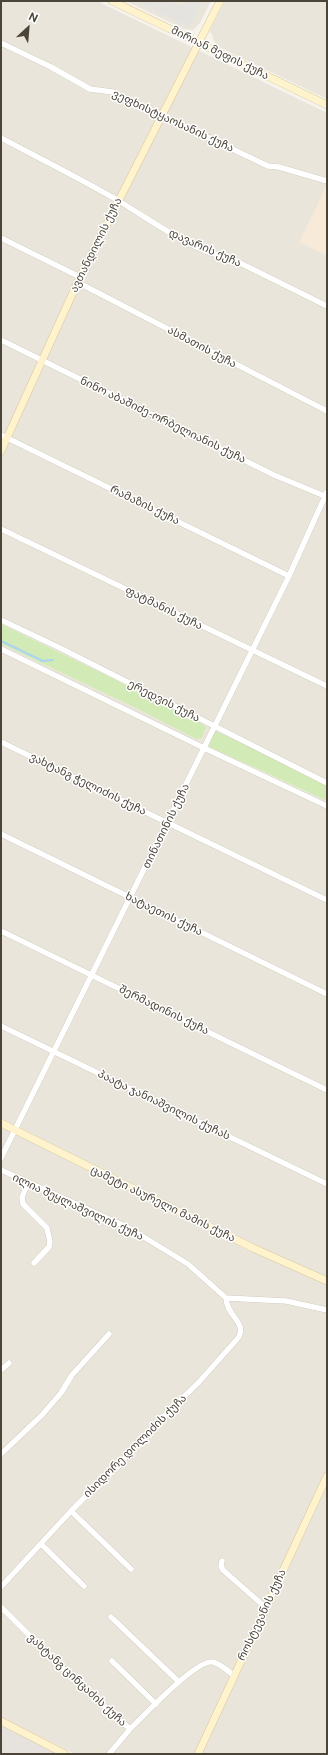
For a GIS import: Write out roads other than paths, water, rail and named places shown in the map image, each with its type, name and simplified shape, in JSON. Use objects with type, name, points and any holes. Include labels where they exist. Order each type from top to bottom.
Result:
[{"type":"street","name":"მირიან მეფის ქუჩა","points":[[112,1],[327,105]]},
{"type":"street","name":"ავთანდილის ქუჩა","points":[[1,451],[4,436],[42,360],[78,280],[220,1]]},
{"type":"street","name":"ვეფხისტყაოსანის ქუჩა","points":[[1,43],[51,67],[73,81],[90,89],[113,92],[268,166],[279,167],[327,181]]},
{"type":"street","name":"დავარის ქუჩა","points":[[1,138],[118,201],[162,229],[218,256],[232,259],[327,306]]},
{"type":"street","name":"ასმათის ქუჩა","points":[[1,238],[327,411]]},
{"type":"street","name":"ნინო აბაშიძე-ორბელიანის ქუჩა","points":[[1,340],[274,475],[326,495]]},
{"type":"street","name":"რამაზის ქუჩა","points":[[4,436],[289,576]]},
{"type":"street","name":"თინათინის ქუჩა","points":[[1,1158],[16,1131],[289,576],[326,495]]},
{"type":"street","name":"ფატმანის ქუჩა","points":[[1,529],[327,686]]},
{"type":"street","name":"ერედვის ქუჩა","points":[[1,620],[60,648],[327,783]]},
{"type":"street","points":[[1,649],[327,806]]},
{"type":"street","name":"ვახტანგ ჭელიძის ქუჩა","points":[[1,742],[327,900]]},
{"type":"street","name":"ხატაეთის ქუჩა","points":[[1,834],[327,994]]},
{"type":"street","name":"შერმადინის ქუჩა","points":[[1,931],[327,1090]]},
{"type":"street","name":"პაატა ჯანიაშვილის ქუჩას","points":[[1,1026],[327,1184]]},
{"type":"street","name":"ცამეტი ასურელი მამის ქუჩა","points":[[1,1124],[253,1248],[327,1281]]},
{"type":"street","name":"ილია შეყლაშვილის ქუჩა","points":[[1,1170],[28,1184],[129,1228],[188,1264],[226,1298]]},
{"type":"street","points":[[28,1184],[22,1197],[23,1204],[47,1228],[50,1242],[49,1247],[34,1263]]},
{"type":"street","points":[[226,1298],[286,1301],[327,1310]]},
{"type":"street","name":"ისიდორე დოლიძის ქუჩა","points":[[1,1588],[71,1511],[102,1480],[119,1466],[132,1448],[199,1382],[240,1337],[242,1332],[240,1326],[229,1312],[226,1298]]},
{"type":"street","points":[[1,1454],[42,1415],[61,1393],[72,1375],[109,1334]]},
{"type":"street","points":[[1,1370],[9,1363]]},
{"type":"street","name":"როსტევანის ქუჩა","points":[[198,1754],[327,1476]]},
{"type":"street","points":[[71,1511],[131,1569]]},
{"type":"street","points":[[41,1544],[84,1586]]},
{"type":"street","points":[[222,1561],[221,1566],[223,1570],[265,1607]]},
{"type":"street","name":"ვახტანგ ცინცაძის ქუჩა","points":[[1,1607],[58,1664],[130,1729],[109,1754]]},
{"type":"street","points":[[111,1617],[179,1682]]},
{"type":"street","points":[[112,1661],[156,1704]]},
{"type":"street","points":[[130,1729],[179,1682],[205,1663],[213,1662],[223,1667],[234,1676]]},
{"type":"street","points":[[1,1721],[65,1754]]},
{"type":"waterway","points":[[1,641],[43,661],[53,660]]}]
